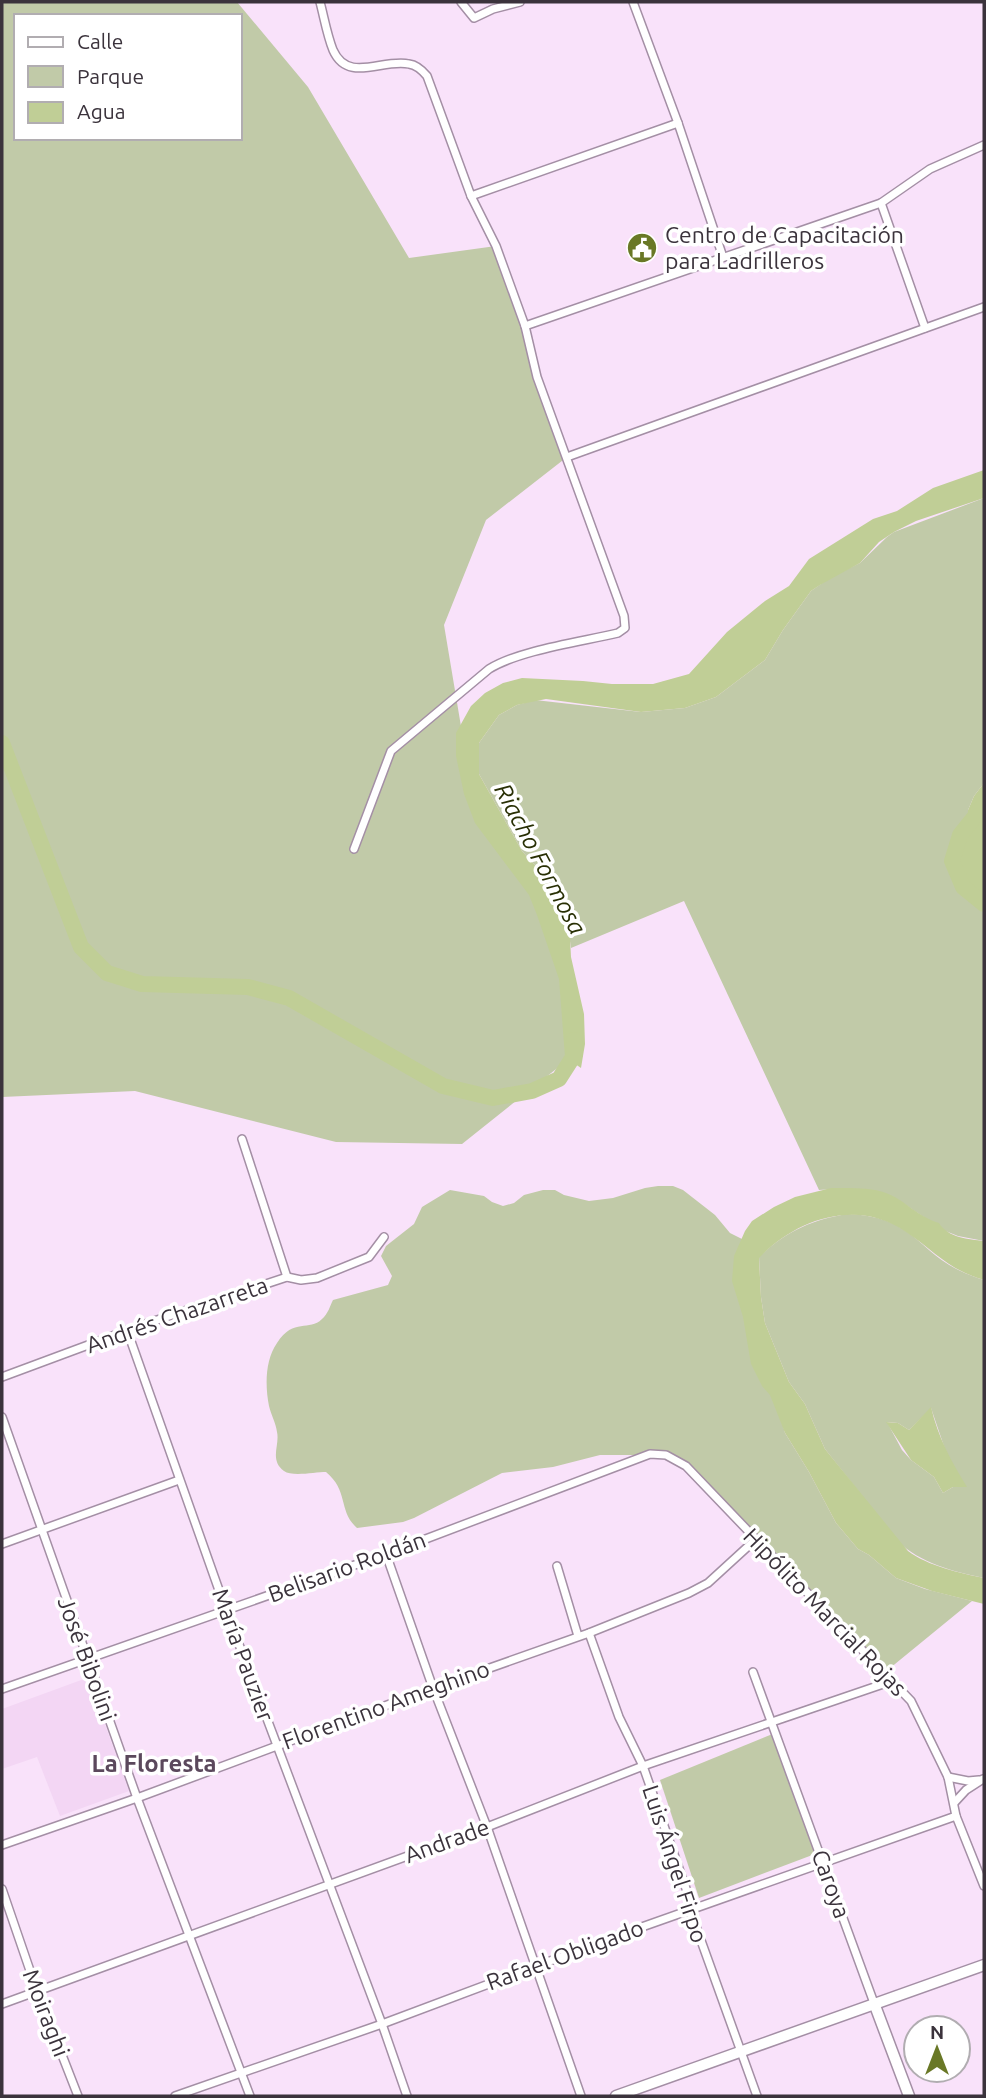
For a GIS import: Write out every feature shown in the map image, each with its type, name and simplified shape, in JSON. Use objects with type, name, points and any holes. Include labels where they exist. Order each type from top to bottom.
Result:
[{"type":"main road","points":[[616,2096],[984,1965]]},
{"type":"main road","name":"Caroya","points":[[874,2003],[909,2096]]},
{"type":"street","points":[[320,2],[334,52],[341,62],[350,68],[360,69],[408,63],[419,67],[427,76],[471,196],[496,246],[525,326],[537,377],[624,616],[625,628],[618,633],[518,656],[489,669],[390,751],[354,849]]},
{"type":"street","points":[[461,2],[474,18],[493,9],[520,2]]},
{"type":"street","points":[[633,2],[678,123],[723,257]]},
{"type":"street","points":[[471,196],[678,123]]},
{"type":"street","points":[[525,326],[881,203],[930,169],[984,145]]},
{"type":"street","points":[[881,203],[925,328]]},
{"type":"street","points":[[567,457],[984,307]]},
{"type":"street","points":[[242,1139],[286,1277]]},
{"type":"street","name":"Andrés Chazarreta","points":[[2,1377],[286,1277],[301,1280],[317,1278],[369,1257],[384,1237]]},
{"type":"street","name":"María Pauzier","points":[[127,1331],[226,1610],[407,2096]]},
{"type":"street","name":"José Bibolini","points":[[2,1417],[137,1798],[250,2096]]},
{"type":"street","name":"Hipólito Marcial Rojas","points":[[650,1454],[666,1455],[686,1466],[911,1701],[948,1777],[956,1816],[984,1886]]},
{"type":"street","name":"Belisario Roldán","points":[[2,1689],[386,1554],[650,1454]]},
{"type":"street","points":[[2,1544],[179,1480]]},
{"type":"street","name":"Florentino Ameghino","points":[[2,1845],[589,1633],[689,1593],[708,1583],[755,1539]]},
{"type":"street","points":[[386,1554],[433,1688],[487,1827],[581,2096]]},
{"type":"street","points":[[557,1566],[578,1636]]},
{"type":"street","name":"Luis Ángel Firpo","points":[[589,1633],[619,1717],[643,1766],[690,1900],[690,1910],[757,2096]]},
{"type":"street","name":"Caroya","points":[[753,1672],[874,2003]]},
{"type":"street","name":"Andrade","points":[[2,2004],[487,1827],[643,1766],[892,1681]]},
{"type":"street","points":[[948,1777],[968,1781],[984,1779]]},
{"type":"street","points":[[954,1803],[966,1790],[984,1779]]},
{"type":"street","name":"Rafael Obligado","points":[[175,2096],[956,1816]]},
{"type":"street","name":"Moiraghi","points":[[2,1889],[37,1991],[78,2096]]},
{"type":"shaded area","points":[[84,1679],[90,1683],[129,1791],[60,1816],[37,1757],[2,1769],[2,1709]]},
{"type":"green space","points":[[2,2],[237,2],[308,87],[409,258],[496,246],[525,326],[537,377],[567,457],[486,520],[444,625],[469,774],[547,912],[575,1054],[462,1144],[336,1142],[135,1091],[2,1097]]},
{"type":"green space","points":[[984,498],[984,783],[968,810],[968,825],[952,861],[963,887],[984,904],[984,1241],[943,1230],[897,1199],[847,1188],[819,1190],[684,901],[571,948],[568,927],[552,888],[522,851],[479,774],[479,743],[499,715],[517,705],[535,700],[641,712],[685,708],[716,697],[765,660],[811,591],[831,577],[860,563],[894,532]]},
{"type":"green space","points":[[658,1186],[673,1186],[683,1190],[715,1215],[730,1233],[754,1245],[744,1278],[785,1433],[836,1523],[858,1549],[896,1578],[925,1589],[972,1601],[884,1673],[686,1466],[666,1455],[600,1455],[553,1467],[502,1473],[414,1518],[357,1528],[347,1515],[338,1486],[326,1472],[288,1473],[277,1462],[278,1437],[267,1390],[268,1365],[273,1350],[289,1330],[312,1325],[322,1319],[333,1300],[388,1285],[392,1276],[381,1256],[386,1246],[414,1224],[422,1207],[450,1190],[484,1196],[503,1206],[514,1203],[524,1195],[543,1190],[555,1190],[589,1201],[613,1198]]},
{"type":"green space","points":[[860,1215],[890,1222],[947,1263],[984,1280],[984,1578],[927,1561],[898,1541],[825,1449],[805,1404],[789,1382],[765,1323],[759,1257],[789,1234],[811,1223],[835,1216]],"holes":[[[931,1408],[947,1455],[966,1487],[953,1487],[943,1493],[934,1477],[902,1450],[887,1422],[898,1423],[909,1430]]]},
{"type":"green space","points":[[775,1733],[815,1854],[699,1898],[660,1780]]},
{"type":"water","points":[[984,470],[984,498],[916,521],[894,532],[879,542],[860,563],[811,591],[765,660],[716,697],[685,708],[641,712],[546,699],[517,705],[499,715],[479,743],[479,774],[522,851],[552,888],[565,918],[584,1014],[585,1044],[581,1068],[565,1057],[559,979],[537,915],[529,895],[475,823],[464,794],[456,756],[456,733],[471,706],[485,693],[503,683],[522,678],[653,684],[689,674],[727,632],[765,601],[789,586],[809,559],[873,519],[897,511],[933,488]]},
{"type":"water","points":[[984,783],[984,906],[963,887],[957,846],[960,835],[968,825],[968,810],[974,796]]},
{"type":"water","points":[[831,1188],[866,1189],[886,1193],[939,1223],[953,1235],[984,1241],[984,1280],[960,1271],[906,1232],[868,1216],[829,1217],[810,1223],[791,1232],[759,1258],[765,1323],[789,1382],[805,1404],[825,1449],[908,1551],[935,1565],[984,1578],[984,1604],[932,1591],[896,1578],[858,1549],[836,1523],[785,1433],[770,1395],[762,1386],[751,1364],[743,1317],[732,1281],[734,1256],[745,1231],[752,1221],[774,1207],[795,1197]]},
{"type":"water","points":[[931,1407],[946,1448],[967,1487],[953,1487],[943,1493],[934,1477],[911,1460],[886,1422],[898,1423],[909,1430]]},
{"type":"waterway","name":"Riacho Formosa","points":[[2,743],[81,947],[107,973],[142,984],[248,987],[289,998],[443,1086],[493,1098],[532,1091],[559,1079],[575,1054],[574,1040]]},
{"type":"waterway","name":"Riacho Formosa","points":[[984,805],[960,835],[952,861],[963,887],[984,904]]},
{"type":"place","name":"Centro de Capacitación para Ladrilleros","points":[[642,248]]},
{"type":"district","name":"La Floresta","points":[[154,1764]]}]
